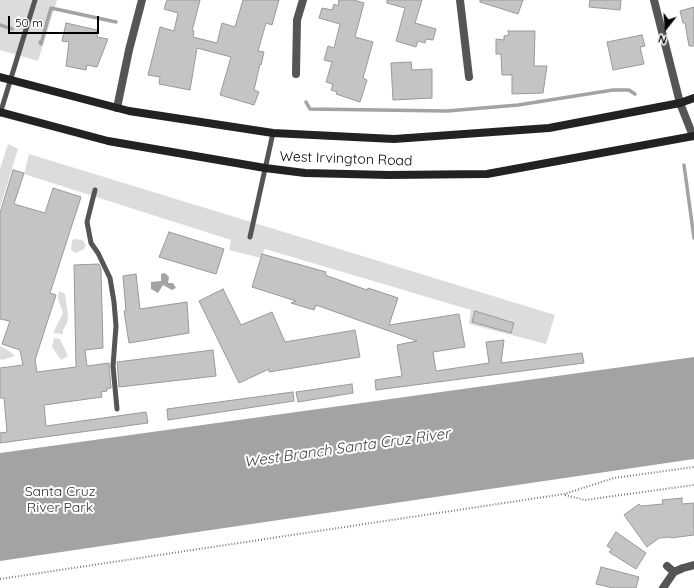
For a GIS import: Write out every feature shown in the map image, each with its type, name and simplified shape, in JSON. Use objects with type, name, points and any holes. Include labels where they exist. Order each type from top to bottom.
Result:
[{"type":"main road","name":"West Irvington Road","points":[[0,77],[129,111],[273,133],[394,139],[549,128],[680,103],[694,98]]},
{"type":"main road","name":"West Irvington Road","points":[[0,113],[108,141],[264,168],[305,173],[389,175],[487,174],[694,137]]},
{"type":"street","points":[[117,108],[129,50],[142,0]]},
{"type":"street","points":[[296,74],[296,20],[303,0]]},
{"type":"street","points":[[460,0],[469,77]]},
{"type":"street","points":[[654,0],[680,103],[694,137]]},
{"type":"street","points":[[664,588],[674,572],[694,565]]},
{"type":"street","points":[[667,566],[674,572]]},
{"type":"lane","points":[[0,113],[35,0]]},
{"type":"lane","points":[[250,237],[264,168],[273,133]]},
{"type":"lane","points":[[95,190],[87,222],[91,243],[110,278],[114,302],[116,326],[112,366],[117,409]]},
{"type":"path","points":[[0,579],[564,494],[614,478],[694,467]]},
{"type":"path","points":[[564,494],[585,500],[694,485]]},
{"type":"shaded area","points":[[0,0],[57,0],[38,61],[0,50]]},
{"type":"shaded area","points":[[8,144],[18,149],[0,208],[0,169]]},
{"type":"shaded area","points":[[29,154],[555,315],[546,344],[469,324],[471,310],[265,249],[261,258],[229,250],[231,240],[24,174]]},
{"type":"shaded area","points":[[74,239],[82,240],[86,245],[84,249],[76,253],[71,250],[72,241]]},
{"type":"shaded area","points":[[59,291],[65,294],[68,315],[63,334],[53,333],[63,313],[58,299]]},
{"type":"shaded area","points":[[54,338],[60,339],[68,356],[61,360],[52,347]]},
{"type":"shaded area","points":[[0,346],[15,356],[2,360],[0,359]]},
{"type":"water","points":[[165,273],[169,277],[168,283],[173,283],[176,288],[172,290],[163,285],[158,293],[151,289],[151,282],[161,281],[161,274]]},
{"type":"water","name":"West Branch Santa Cruz River","points":[[694,357],[694,459],[0,561],[0,453]]},
{"type":"building","points":[[167,0],[200,0],[192,31],[194,31],[193,37],[217,43],[222,23],[235,27],[243,0],[279,0],[272,25],[266,23],[258,51],[264,52],[254,90],[259,92],[254,105],[220,95],[231,57],[197,48],[190,90],[159,84],[160,77],[148,75],[160,27],[174,31],[178,13],[164,9]]},
{"type":"building","points":[[339,0],[354,0],[364,3],[355,37],[373,42],[363,78],[367,80],[360,102],[336,94],[337,92],[331,90],[333,84],[326,82],[332,62],[324,60],[328,46],[334,48],[340,24],[319,18],[322,8],[332,10],[334,4],[338,6]]},
{"type":"building","points":[[387,0],[422,0],[415,23],[436,29],[433,40],[426,39],[425,43],[418,41],[416,47],[396,41],[405,8],[387,3]]},
{"type":"building","points":[[480,0],[523,0],[518,14],[480,2]]},
{"type":"building","points":[[590,0],[621,0],[620,10],[589,7]]},
{"type":"building","points":[[694,7],[694,46],[689,46],[685,23],[683,23],[680,11]]},
{"type":"building","points":[[66,23],[97,30],[97,37],[108,39],[97,67],[87,65],[86,70],[66,66],[69,42],[62,41]]},
{"type":"building","points":[[508,31],[535,31],[534,66],[547,66],[543,93],[512,94],[512,75],[502,75],[501,54],[496,54],[496,39],[504,40],[504,36],[509,35]]},
{"type":"building","points":[[642,35],[645,46],[640,47],[644,64],[613,70],[607,42]]},
{"type":"building","points":[[411,62],[412,70],[432,69],[432,98],[393,100],[391,63]]},
{"type":"building","points":[[13,170],[24,173],[14,204],[45,213],[53,188],[81,197],[50,293],[56,295],[35,360],[37,372],[76,367],[74,265],[99,264],[101,269],[103,348],[85,350],[87,366],[109,363],[111,388],[106,389],[107,391],[101,392],[102,397],[44,405],[46,426],[146,412],[148,423],[0,443],[0,433],[7,432],[4,398],[0,398],[0,368],[23,365],[20,350],[2,344],[10,321],[0,319],[0,213]]},
{"type":"building","points":[[169,232],[224,249],[216,274],[159,257]]},
{"type":"building","points":[[262,254],[326,272],[325,275],[367,290],[368,288],[398,298],[389,325],[459,314],[465,347],[433,352],[436,371],[489,363],[486,342],[504,340],[501,363],[582,353],[584,363],[376,390],[375,380],[402,376],[397,345],[417,341],[316,305],[314,310],[291,303],[296,301],[252,287]]},
{"type":"building","points":[[136,274],[140,309],[187,302],[189,333],[129,343],[124,311],[126,311],[123,276]]},
{"type":"building","points":[[223,289],[241,325],[272,312],[285,342],[355,330],[360,357],[269,372],[269,369],[239,383],[199,301]]},
{"type":"building","points":[[475,311],[514,323],[511,333],[472,322]]},
{"type":"building","points":[[213,350],[216,376],[119,387],[117,362]]},
{"type":"building","points":[[352,384],[353,393],[298,402],[296,392]]},
{"type":"building","points":[[293,392],[294,401],[168,420],[167,409]]},
{"type":"building","points":[[682,498],[682,504],[694,503],[694,535],[659,538],[647,547],[624,515],[639,504],[641,506],[663,504],[662,500]]},
{"type":"building","points":[[616,532],[646,553],[636,569],[609,552],[612,549],[607,546]]},
{"type":"building","points":[[601,567],[639,577],[636,588],[613,588],[596,584]]},
{"type":"waterway","points":[[40,42],[41,44],[51,8],[116,22]]},
{"type":"waterway","points":[[0,25],[12,29]]},
{"type":"waterway","points":[[306,102],[310,109],[447,111],[518,105],[613,90],[629,90],[635,94]]},
{"type":"waterway","points":[[684,165],[694,238]]},
{"type":"park label","name":"Santa Cruz River Park","points":[[60,500]]}]
